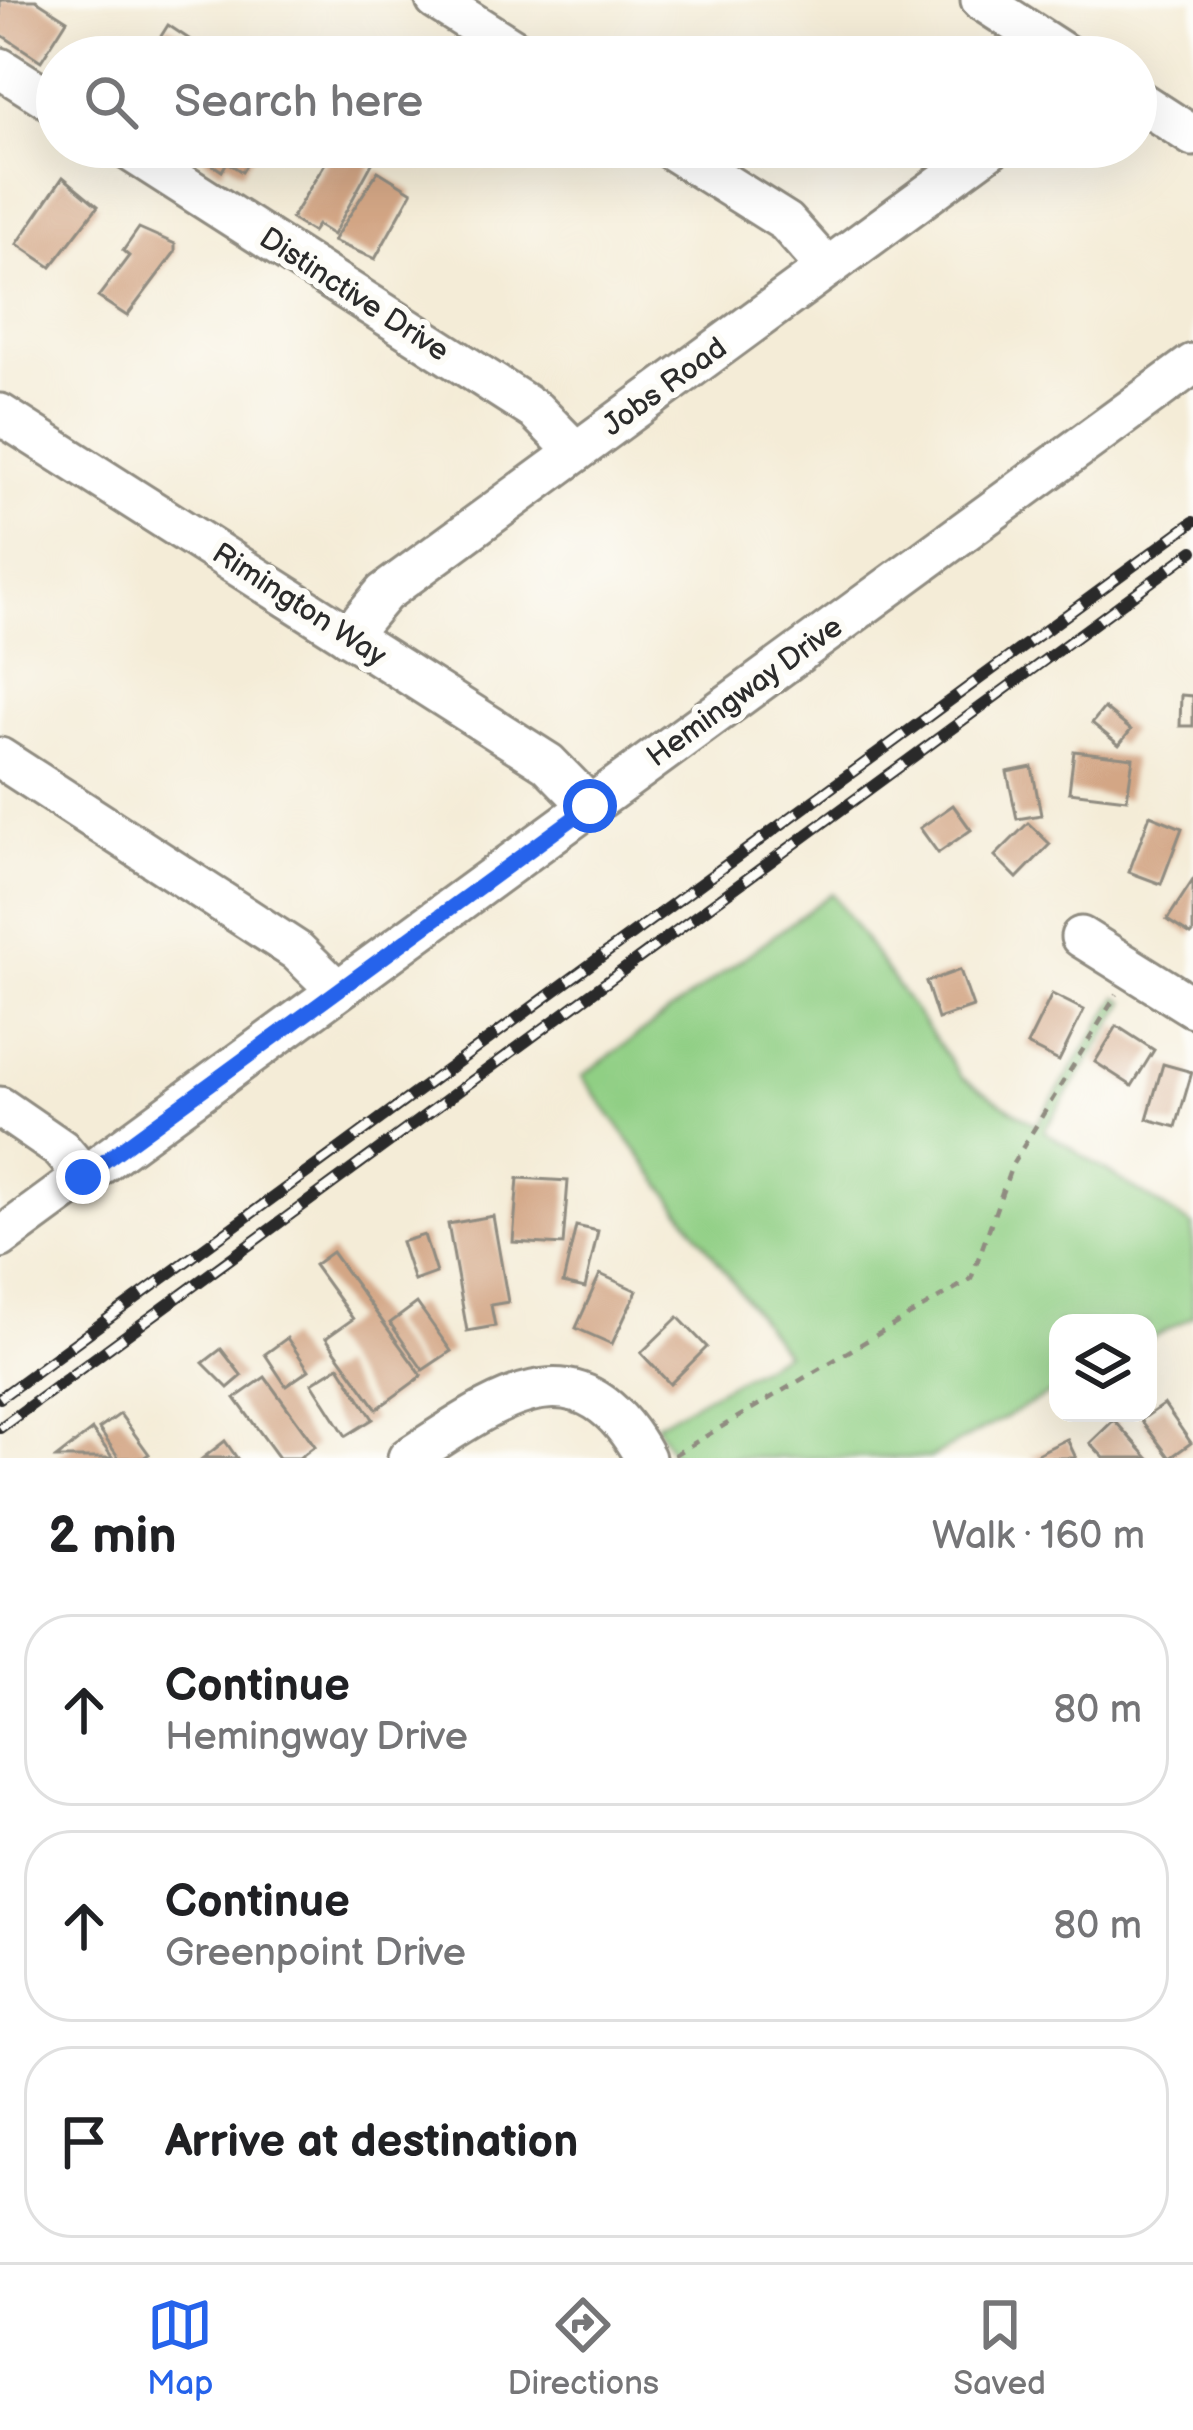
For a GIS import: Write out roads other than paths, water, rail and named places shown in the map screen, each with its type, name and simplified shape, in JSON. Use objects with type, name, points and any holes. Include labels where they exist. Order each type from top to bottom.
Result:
[{"type":"street","points":[[436,0],[493,36]]},
{"type":"street","points":[[981,0],[1037,36]]},
{"type":"street","points":[[0,68],[36,91]]},
{"type":"street","points":[[1157,113],[1193,136]]},
{"type":"street","name":"Distinctive Drive","points":[[157,168],[536,411],[576,452]]},
{"type":"street","points":[[700,168],[785,222],[827,268]]},
{"type":"street","name":"Jobs Road","points":[[348,636],[384,593],[963,168]]},
{"type":"street","name":"Hemingway Drive","points":[[0,1238],[1193,364]]},
{"type":"street","name":"Rimington Way","points":[[0,414],[548,763],[590,806]]},
{"type":"street","points":[[0,758],[298,951],[338,991]]},
{"type":"street","points":[[1081,937],[1193,1007]]},
{"type":"street","points":[[0,1107],[62,1149],[83,1177]]},
{"type":"street","points":[[408,1458],[503,1396],[551,1387],[606,1406],[631,1432],[645,1458]]},
{"type":"railway","points":[[0,1398],[1193,522]]},
{"type":"railway","points":[[0,1428],[1193,551]]}]
